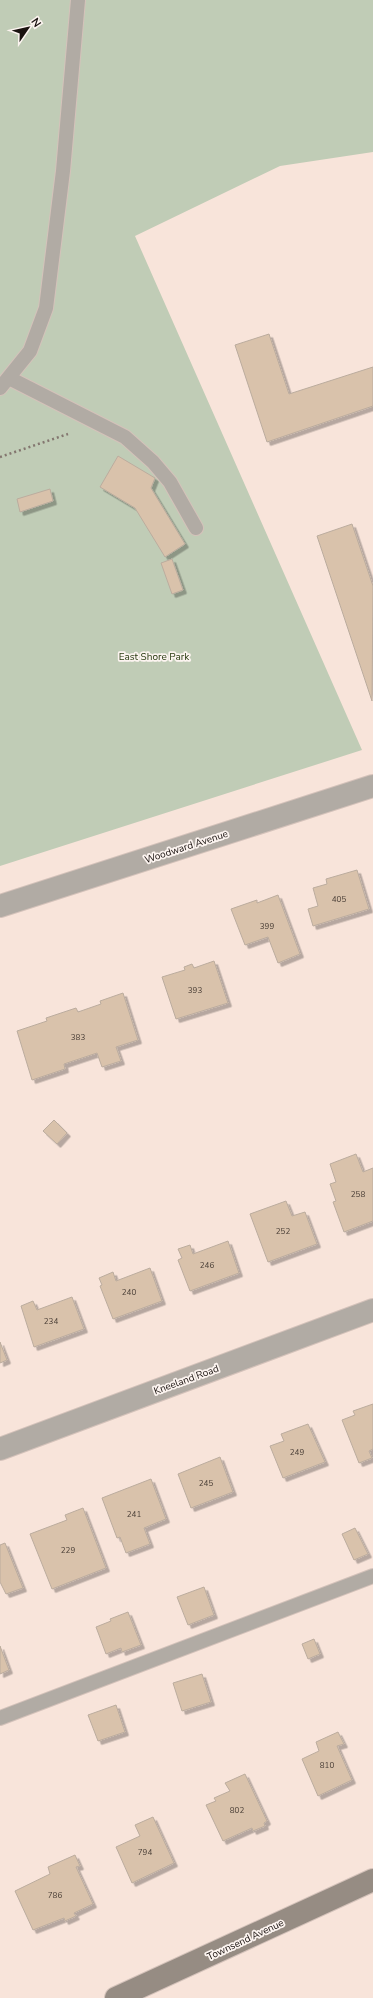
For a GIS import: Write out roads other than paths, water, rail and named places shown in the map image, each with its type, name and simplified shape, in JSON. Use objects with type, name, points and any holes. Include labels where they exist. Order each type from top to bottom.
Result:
[{"type":"main road","name":"Townsend Avenue","points":[[116,1998],[373,1880]]},
{"type":"street","name":"Woodward Avenue","points":[[0,906],[373,786]]},
{"type":"street","name":"Kneeland Road","points":[[0,1449],[373,1310]]},
{"type":"lane","points":[[78,0],[63,171],[46,308],[30,351],[5,383],[125,437],[153,462],[170,482],[196,528]]},
{"type":"lane","points":[[0,1718],[373,1576]]},
{"type":"park label","name":"East Shore Park","points":[[154,656]]}]
